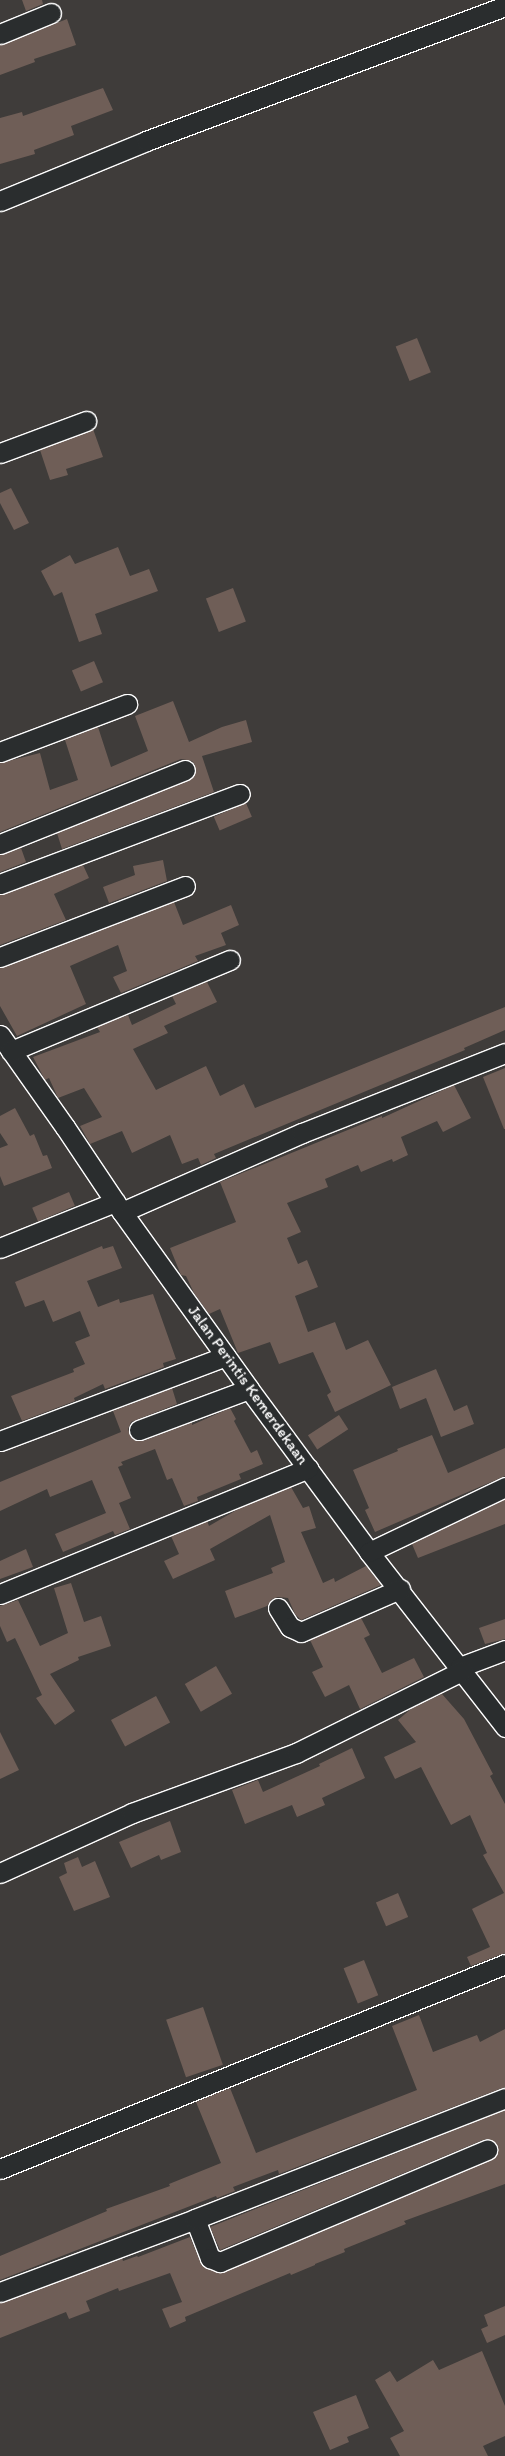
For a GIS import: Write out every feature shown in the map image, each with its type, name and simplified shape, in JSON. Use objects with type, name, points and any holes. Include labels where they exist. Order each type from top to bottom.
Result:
[{"type":"street","points":[[0,201],[146,141],[505,6]]},
{"type":"street","points":[[0,34],[51,13]]},
{"type":"street","points":[[0,453],[86,422]]},
{"type":"street","points":[[0,752],[127,704]]},
{"type":"street","points":[[0,844],[38,831],[185,770]]},
{"type":"street","points":[[0,884],[240,794]]},
{"type":"street","points":[[0,956],[186,886]]},
{"type":"street","points":[[11,1051],[230,960]]},
{"type":"street","name":"Jalan Perintis Kemerdekaan","points":[[0,1035],[118,1207],[249,1389],[368,1552],[400,1589],[505,1727]]},
{"type":"street","points":[[0,1248],[118,1207],[505,1052]]},
{"type":"street","points":[[0,1441],[226,1356]]},
{"type":"street","points":[[139,1430],[249,1389]]},
{"type":"street","points":[[0,1594],[308,1468]]},
{"type":"street","points":[[368,1552],[505,1487]]},
{"type":"street","points":[[278,1608],[290,1627],[301,1632],[400,1589]]},
{"type":"street","points":[[0,1872],[132,1813],[296,1753],[461,1669],[505,1650]]},
{"type":"street","points":[[0,2169],[505,1964]]},
{"type":"street","points":[[0,2292],[505,2098]]},
{"type":"street","points":[[194,2219],[210,2258],[220,2262],[487,2150]]},
{"type":"building","points":[[22,0],[42,0],[43,4],[26,11]]},
{"type":"building","points":[[67,19],[76,45],[34,59],[35,62],[0,75],[0,45]]},
{"type":"building","points":[[103,88],[113,110],[71,126],[74,135],[34,150],[35,154],[0,164],[0,118],[22,112],[23,116]]},
{"type":"building","points":[[417,338],[431,372],[410,381],[396,347]]},
{"type":"building","points":[[93,429],[103,457],[66,469],[68,475],[50,480],[40,450]]},
{"type":"building","points":[[11,488],[29,523],[14,530],[0,503],[0,493]]},
{"type":"building","points":[[118,547],[130,576],[149,569],[158,591],[95,614],[102,634],[79,642],[62,592],[54,596],[41,571],[70,555],[75,564]]},
{"type":"building","points":[[233,588],[246,622],[219,632],[206,598]]},
{"type":"building","points":[[94,661],[103,682],[81,692],[72,670]]},
{"type":"building","points":[[173,701],[189,742],[222,727],[246,720],[252,742],[202,756],[214,792],[62,849],[57,833],[193,777],[195,765],[192,761],[181,759],[0,832],[0,763],[40,753],[50,790],[78,780],[65,740],[98,727],[111,767],[148,751],[135,716]]},
{"type":"building","points":[[246,803],[252,817],[220,830],[214,817]]},
{"type":"building","points":[[21,848],[26,862],[0,872],[0,855]]},
{"type":"building","points":[[163,860],[167,881],[109,903],[103,887],[135,875],[133,866]]},
{"type":"building","points":[[83,865],[89,878],[54,894],[66,920],[0,945],[0,895]]},
{"type":"building","points":[[174,902],[183,925],[231,905],[239,925],[221,933],[226,945],[195,956],[198,961],[121,993],[113,977],[127,971],[118,945],[70,966],[86,1004],[17,1036],[0,1006],[0,968]]},
{"type":"building","points":[[207,982],[217,1002],[164,1026],[168,1033],[133,1049],[156,1090],[206,1066],[220,1096],[244,1084],[255,1108],[505,1007],[505,1030],[464,1048],[465,1050],[214,1154],[216,1158],[201,1165],[198,1158],[182,1164],[170,1135],[132,1153],[122,1131],[90,1144],[80,1126],[102,1117],[84,1088],[58,1098],[49,1078],[45,1080],[33,1057],[100,1032],[97,1027],[128,1015],[132,1025],[176,1004],[172,996]]},
{"type":"building","points":[[505,1068],[505,1129],[504,1129],[483,1077]]},
{"type":"building","points":[[454,1085],[471,1118],[443,1132],[437,1121],[401,1137],[408,1155],[393,1162],[392,1159],[361,1172],[358,1165],[325,1179],[328,1187],[287,1203],[301,1232],[287,1238],[298,1264],[307,1260],[318,1287],[295,1296],[308,1332],[335,1322],[346,1350],[368,1340],[391,1385],[335,1412],[327,1395],[331,1392],[313,1352],[279,1364],[270,1342],[238,1353],[220,1309],[209,1314],[194,1293],[186,1276],[181,1275],[170,1248],[236,1222],[220,1182],[382,1116],[382,1118]]},
{"type":"building","points":[[15,1108],[30,1136],[34,1134],[43,1156],[47,1155],[52,1168],[4,1186],[0,1176],[0,1148],[8,1145],[0,1133],[0,1116]]},
{"type":"building","points":[[69,1192],[75,1206],[38,1221],[32,1208]]},
{"type":"building","points":[[102,1246],[103,1249],[113,1246],[122,1268],[87,1281],[98,1307],[119,1299],[120,1303],[153,1294],[176,1359],[163,1363],[164,1367],[105,1389],[103,1384],[74,1398],[75,1401],[22,1421],[11,1396],[74,1372],[73,1369],[85,1364],[75,1342],[90,1336],[80,1311],[53,1322],[44,1300],[25,1307],[15,1282]]},
{"type":"building","points":[[436,1369],[454,1411],[467,1405],[474,1424],[441,1437],[426,1398],[400,1409],[392,1387]]},
{"type":"building","points":[[172,1388],[177,1404],[131,1422],[128,1429],[132,1439],[143,1441],[192,1422],[192,1425],[230,1408],[236,1419],[234,1421],[251,1453],[257,1450],[263,1464],[239,1474],[241,1479],[197,1497],[198,1501],[184,1506],[172,1478],[167,1480],[155,1449],[121,1462],[123,1465],[118,1467],[131,1498],[119,1503],[130,1529],[115,1535],[113,1531],[63,1552],[55,1534],[106,1513],[92,1480],[50,1497],[47,1489],[0,1511],[0,1482],[121,1432],[113,1411]]},
{"type":"building","points":[[339,1415],[348,1429],[317,1449],[308,1435]]},
{"type":"building","points":[[432,1435],[448,1473],[505,1448],[505,1476],[375,1532],[365,1510],[369,1508],[353,1470]]},
{"type":"building","points":[[291,1487],[303,1508],[309,1506],[316,1528],[301,1532],[323,1583],[334,1578],[335,1582],[366,1566],[381,1585],[301,1620],[295,1614],[288,1598],[278,1597],[272,1599],[267,1606],[235,1618],[225,1591],[273,1573],[271,1568],[285,1562],[270,1515],[210,1549],[215,1560],[173,1579],[164,1561],[179,1554],[171,1536],[207,1521],[209,1526],[240,1508]]},
{"type":"building","points":[[505,1499],[505,1524],[418,1558],[412,1544]]},
{"type":"building","points":[[26,1549],[33,1567],[0,1579],[0,1561]]},
{"type":"building","points":[[71,1583],[84,1622],[101,1616],[111,1646],[78,1657],[79,1660],[50,1674],[75,1711],[55,1725],[36,1698],[42,1695],[15,1638],[7,1642],[0,1626],[0,1606],[18,1600],[40,1646],[68,1633],[54,1588]]},
{"type":"building","points":[[361,1618],[370,1635],[364,1638],[382,1673],[414,1658],[424,1677],[360,1709],[349,1685],[325,1697],[312,1672],[323,1667],[310,1640]]},
{"type":"building","points":[[505,1619],[505,1639],[485,1644],[479,1628]]},
{"type":"building","points":[[216,1666],[232,1694],[201,1712],[185,1684]]},
{"type":"building","points":[[442,1694],[464,1719],[493,1774],[490,1776],[505,1804],[505,1953],[471,1966],[467,1957],[490,1947],[472,1909],[504,1893],[483,1855],[487,1853],[470,1815],[451,1825],[421,1767],[395,1779],[384,1757],[416,1742],[398,1720],[412,1708]]},
{"type":"building","points":[[156,1696],[170,1722],[125,1746],[111,1720]]},
{"type":"building","points":[[0,1732],[19,1770],[0,1779]]},
{"type":"building","points":[[352,1748],[365,1778],[322,1798],[325,1805],[297,1817],[292,1805],[245,1824],[232,1790],[258,1780],[263,1792],[320,1766],[319,1764]]},
{"type":"building","points":[[170,1821],[181,1852],[161,1860],[159,1855],[131,1868],[119,1842]]},
{"type":"building","points":[[78,1857],[82,1867],[95,1861],[110,1897],[74,1911],[59,1877],[67,1873],[64,1863]]},
{"type":"building","points":[[398,1893],[408,1917],[386,1926],[376,1902]]},
{"type":"building","points":[[364,1960],[378,1995],[358,2003],[344,1968]]},
{"type":"building","points":[[203,2007],[223,2065],[186,2077],[166,2020]]},
{"type":"building","points":[[419,2015],[433,2052],[477,2035],[480,2042],[505,2029],[505,2087],[279,2174],[278,2170],[233,2187],[235,2191],[217,2198],[216,2196],[0,2280],[0,2256],[107,2211],[106,2209],[170,2186],[169,2184],[221,2163],[196,2102],[230,2088],[256,2153],[417,2090],[392,2026]]},
{"type":"building","points":[[505,2110],[505,2184],[404,2221],[406,2224],[344,2249],[345,2252],[185,2317],[186,2321],[170,2328],[162,2309],[182,2302],[170,2273],[119,2291],[118,2288],[86,2301],[90,2311],[69,2319],[66,2312],[0,2338],[0,2303],[122,2258],[123,2261],[138,2257],[190,2237],[202,2266],[216,2272],[224,2272],[491,2160],[498,2152],[497,2145],[489,2139],[483,2140],[220,2250],[210,2227]]},
{"type":"building","points":[[505,2306],[505,2335],[487,2343],[481,2329],[488,2326],[484,2315]]},
{"type":"building","points":[[482,2351],[505,2406],[505,2436],[483,2446],[488,2456],[400,2456],[390,2438],[404,2431],[375,2380],[390,2371],[397,2382],[433,2360],[439,2370]]},
{"type":"building","points":[[356,2395],[369,2428],[347,2437],[349,2442],[330,2450],[313,2412]]}]
